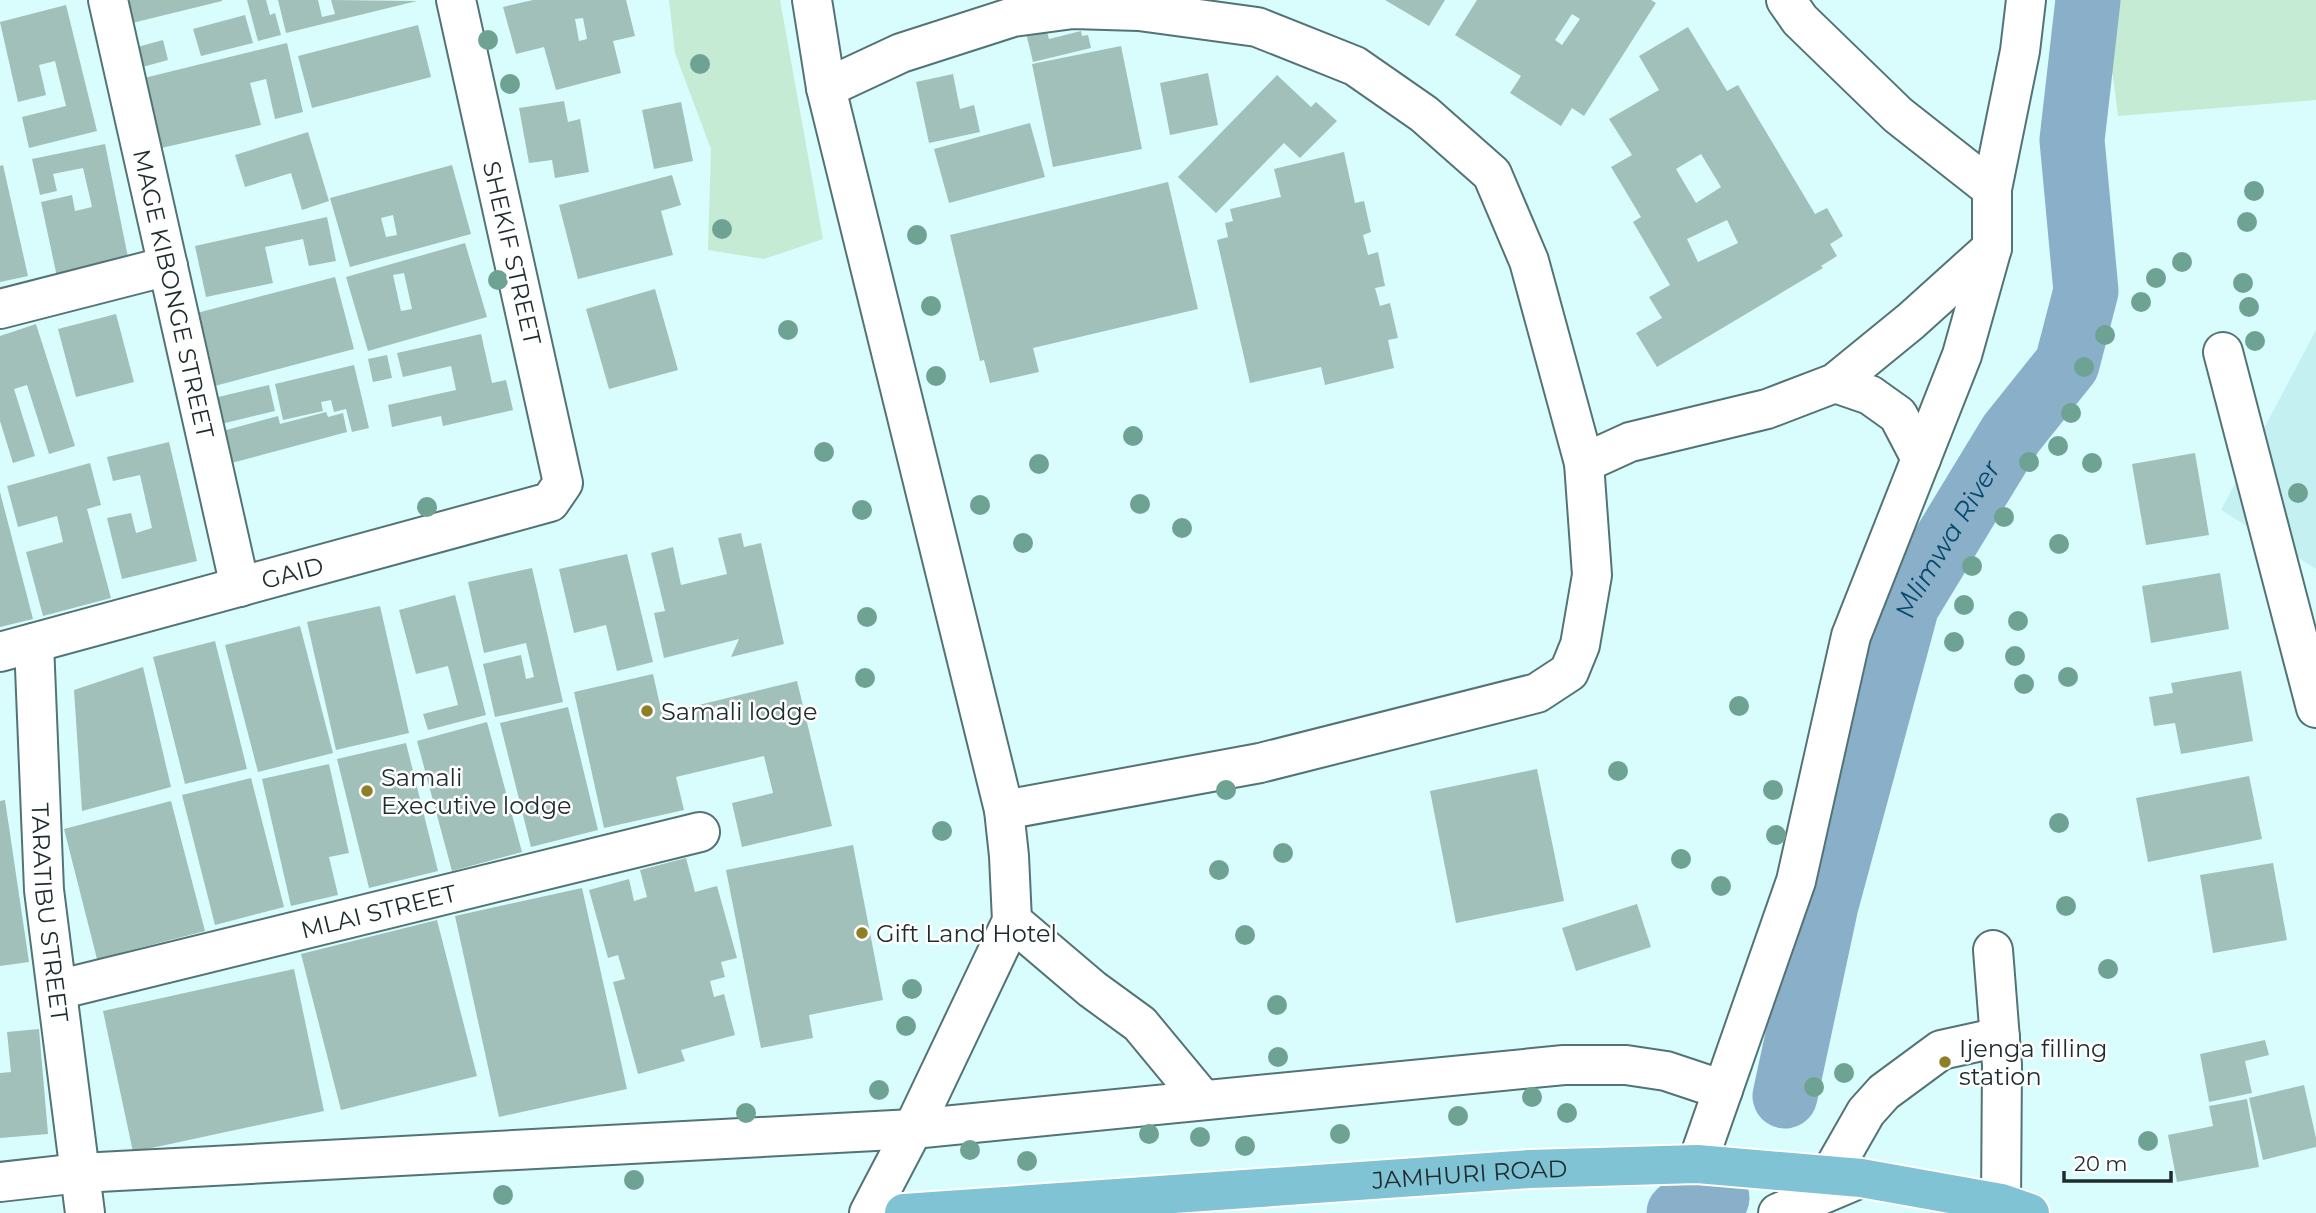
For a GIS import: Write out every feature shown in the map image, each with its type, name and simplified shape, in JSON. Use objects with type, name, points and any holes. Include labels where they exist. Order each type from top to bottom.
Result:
[{"type":"main road","name":"JAMHURI ROAD","points":[[904,1213],[1530,1169],[1698,1164],[1846,1176],[2009,1210]]},
{"type":"street","name":"MAGE KIBONGE STREET","points":[[108,0],[240,587]]},
{"type":"street","name":"SHEKIF STREET","points":[[456,0],[563,483],[550,502]]},
{"type":"street","points":[[811,0],[826,88],[1003,810],[1009,856],[1012,920],[913,1129],[869,1213]]},
{"type":"street","points":[[1786,0],[1800,20],[1898,115],[1992,188]]},
{"type":"street","points":[[1698,1164],[1797,881],[1851,636],[1962,355],[1992,248],[1992,188],[2020,51],[2026,0]]},
{"type":"street","points":[[826,88],[901,53],[1013,17],[1073,9],[1139,11],[1257,27],[1355,66],[1424,114],[1492,174],[1530,261],[1584,463],[1592,575],[1580,645],[1569,672],[1537,693],[1260,762],[1003,810]]},
{"type":"street","points":[[1584,463],[1630,442],[1767,409],[1835,383],[1911,321],[1992,248]]},
{"type":"street","points":[[0,309],[168,266]]},
{"type":"street","points":[[2223,352],[2316,708]]},
{"type":"street","points":[[1835,383],[1870,395],[1898,415],[1921,459]]},
{"type":"street","name":"GAID","points":[[17,648],[550,502]]},
{"type":"street","name":"TARATIBU STREET","points":[[17,648],[44,890],[85,1213]]},
{"type":"street","name":"MLAI STREET","points":[[57,990],[700,832]]},
{"type":"street","points":[[1012,920],[1092,989],[1140,1024],[1202,1100]]},
{"type":"street","points":[[1993,950],[2009,1210]]},
{"type":"street","points":[[1778,1213],[1846,1176],[1866,1112],[1900,1078],[1941,1050],[1967,1042],[2000,1037]]},
{"type":"street","points":[[0,1182],[80,1173],[913,1129],[1564,1065],[1626,1065],[1653,1069],[1723,1090]]},
{"type":"shaded area","points":[[2316,330],[2316,569],[2221,510]]},
{"type":"green space","points":[[669,0],[780,0],[823,239],[764,259],[708,250],[711,149],[675,53]]},
{"type":"green space","points":[[2103,0],[2316,0],[2316,100],[2118,116]]},
{"type":"building","points":[[247,0],[266,0],[270,15],[275,13],[281,35],[258,41]]},
{"type":"building","points":[[278,0],[318,0],[322,17],[335,14],[331,0],[417,1],[286,33]]},
{"type":"building","points":[[533,0],[626,0],[635,36],[613,41],[621,73],[556,90],[544,47],[516,54],[503,7]],"holes":[[[583,18],[587,39],[579,41],[575,19]]]},
{"type":"building","points":[[1385,0],[1445,0],[1429,26]]},
{"type":"building","points":[[1477,0],[1651,0],[1656,3],[1584,116],[1572,108],[1561,126],[1510,93],[1521,76],[1455,35]],"holes":[[[1572,14],[1580,19],[1562,45],[1555,40]]]},
{"type":"building","points":[[222,1],[128,24],[123,2]]},
{"type":"building","points":[[66,5],[97,131],[29,148],[22,117],[66,106],[55,61],[39,65],[46,95],[18,102],[0,22]]},
{"type":"building","points":[[245,15],[253,43],[201,56],[193,29]]},
{"type":"building","points":[[418,25],[431,77],[312,108],[298,56]]},
{"type":"building","points":[[1688,27],[1727,91],[1738,85],[1815,214],[1827,208],[1843,236],[1830,244],[1837,256],[1821,266],[1823,268],[1657,367],[1636,333],[1662,318],[1649,297],[1670,285],[1633,222],[1641,217],[1611,167],[1632,155],[1609,119],[1659,90],[1639,56]],"holes":[[[1701,154],[1721,187],[1696,203],[1676,169]],[[1727,220],[1738,243],[1698,262],[1687,239]]]},
{"type":"building","points":[[1046,28],[1049,39],[1081,31],[1082,36],[1088,35],[1091,48],[1033,62],[1026,33]]},
{"type":"building","points":[[163,40],[168,60],[135,69],[130,49]]},
{"type":"building","points":[[287,43],[303,112],[275,119],[266,79],[250,83],[261,125],[157,149],[140,79]]},
{"type":"building","points":[[1121,46],[1142,149],[1053,167],[1032,64]]},
{"type":"building","points":[[1208,73],[1218,125],[1170,135],[1160,83]]},
{"type":"building","points":[[953,74],[960,109],[974,105],[980,132],[929,143],[916,82]]},
{"type":"building","points":[[1277,75],[1311,107],[1316,102],[1337,121],[1300,158],[1284,143],[1216,213],[1178,177]]},
{"type":"building","points":[[564,101],[568,122],[580,119],[589,172],[555,178],[552,160],[529,163],[519,108]]},
{"type":"building","points":[[681,102],[693,161],[654,169],[642,110]]},
{"type":"building","points":[[1030,123],[1045,177],[949,203],[934,149]]},
{"type":"building","points":[[308,132],[329,201],[302,210],[291,173],[245,187],[235,155]]},
{"type":"building","points":[[105,144],[129,262],[57,277],[41,202],[72,195],[75,211],[92,207],[83,168],[53,174],[57,191],[40,195],[32,159]]},
{"type":"building","points":[[1344,152],[1355,203],[1364,201],[1371,232],[1363,235],[1368,255],[1378,252],[1385,286],[1375,288],[1380,306],[1390,303],[1398,338],[1388,340],[1394,368],[1325,385],[1321,367],[1250,383],[1217,240],[1228,237],[1225,223],[1233,221],[1230,209],[1281,197],[1274,169]]},
{"type":"building","points":[[3,165],[28,276],[0,282],[0,166]]},
{"type":"building","points":[[452,165],[471,234],[350,267],[330,198]],"holes":[[[393,215],[397,235],[386,237],[381,218]]]},
{"type":"building","points":[[672,175],[681,205],[661,211],[673,255],[578,279],[559,205]]},
{"type":"building","points":[[1168,182],[1198,309],[1033,348],[1039,372],[990,383],[984,360],[980,361],[950,235]]},
{"type":"building","points":[[327,217],[336,261],[309,266],[303,239],[265,247],[273,283],[206,297],[195,246]]},
{"type":"building","points":[[465,243],[487,317],[368,351],[346,277]],"holes":[[[404,273],[412,309],[401,311],[393,275]]]},
{"type":"building","points":[[335,277],[354,349],[211,387],[193,314]]},
{"type":"building","points":[[655,289],[678,370],[609,389],[586,309]]},
{"type":"building","points":[[116,314],[134,382],[76,397],[58,329]]},
{"type":"building","points":[[36,324],[75,446],[49,454],[27,385],[14,389],[35,456],[13,463],[0,421],[0,336]]},
{"type":"building","points":[[481,334],[492,383],[506,380],[513,410],[443,426],[441,416],[392,427],[388,405],[456,390],[451,366],[403,377],[397,353]]},
{"type":"building","points":[[387,355],[392,378],[373,382],[368,359]]},
{"type":"building","points":[[354,365],[369,428],[352,432],[346,409],[334,412],[331,400],[321,402],[323,411],[283,420],[275,384]]},
{"type":"building","points":[[269,385],[275,411],[221,424],[214,398]]},
{"type":"building","points":[[326,412],[328,417],[343,413],[347,432],[224,465],[215,433],[278,416],[280,424]]},
{"type":"building","points":[[169,442],[197,561],[122,579],[107,518],[131,513],[136,533],[152,528],[140,475],[113,481],[107,457]]},
{"type":"building","points":[[2195,453],[2209,535],[2146,545],[2132,464]]},
{"type":"building","points":[[90,463],[101,505],[87,509],[111,598],[43,616],[26,552],[63,542],[57,516],[18,527],[7,486]]},
{"type":"building","points":[[0,492],[33,619],[0,627]]},
{"type":"building","points":[[741,533],[744,547],[761,543],[784,644],[731,657],[739,639],[664,658],[654,613],[665,611],[651,553],[673,547],[681,585],[727,574],[718,538]]},
{"type":"building","points":[[627,554],[653,662],[617,671],[606,625],[574,633],[559,569]]},
{"type":"building","points":[[532,568],[563,702],[495,717],[483,664],[521,655],[526,679],[534,677],[526,643],[484,653],[468,582]]},
{"type":"building","points":[[2220,573],[2229,629],[2151,643],[2142,586]]},
{"type":"building","points":[[455,595],[486,715],[428,730],[423,714],[458,705],[448,666],[416,674],[399,610]]},
{"type":"building","points":[[380,606],[409,733],[336,750],[307,622]]},
{"type":"building","points":[[300,626],[333,753],[258,772],[225,645]]},
{"type":"building","points":[[215,641],[247,769],[185,784],[153,657]]},
{"type":"building","points":[[143,667],[171,787],[82,811],[74,690]]},
{"type":"building","points":[[2241,671],[2253,741],[2181,754],[2175,723],[2154,726],[2149,697],[2173,693],[2171,683]]},
{"type":"building","points":[[653,674],[662,714],[797,681],[832,826],[742,847],[732,803],[773,793],[764,756],[676,777],[684,810],[604,828],[574,692]]},
{"type":"building","points":[[568,707],[598,830],[531,847],[500,723]]},
{"type":"building","points":[[487,722],[522,852],[452,871],[417,741]]},
{"type":"building","points":[[406,743],[438,871],[369,888],[337,759]]},
{"type":"building","points":[[329,764],[349,853],[329,857],[338,895],[291,906],[262,779]]},
{"type":"building","points":[[1537,769],[1564,901],[1456,923],[1430,791]]},
{"type":"building","points":[[2249,776],[2262,839],[2148,862],[2136,798]]},
{"type":"building","points":[[251,778],[284,907],[215,925],[182,795]]},
{"type":"building","points":[[5,800],[29,962],[0,966],[0,801]]},
{"type":"building","points":[[171,801],[205,931],[97,959],[64,829]]},
{"type":"building","points":[[853,845],[883,1000],[809,1015],[813,1038],[761,1048],[726,870]]},
{"type":"building","points":[[686,858],[695,892],[717,886],[737,958],[721,962],[725,977],[710,981],[714,997],[724,994],[735,1035],[681,1050],[685,1061],[638,1074],[613,982],[625,979],[618,955],[608,958],[589,890],[629,879],[634,901],[647,897],[640,870]]},
{"type":"building","points":[[2273,863],[2287,940],[2213,953],[2200,875]]},
{"type":"building","points":[[582,888],[627,1089],[499,1117],[455,916]]},
{"type":"building","points":[[1637,904],[1651,947],[1576,971],[1562,928]]},
{"type":"building","points":[[437,920],[477,1076],[341,1110],[301,954]]},
{"type":"building","points":[[294,969],[324,1111],[133,1152],[103,1011]]},
{"type":"building","points":[[39,1029],[48,1134],[0,1138],[0,1073],[11,1072],[7,1032]]},
{"type":"building","points":[[2265,1040],[2269,1055],[2245,1061],[2252,1093],[2209,1102],[2200,1054]]},
{"type":"building","points":[[2304,1085],[2316,1147],[2263,1160],[2249,1098]]},
{"type":"building","points":[[2247,1099],[2259,1167],[2177,1182],[2168,1135],[2213,1126],[2209,1106]]},
{"type":"waterway","name":"Mlimwa River","points":[[1785,1096],[1826,905],[1907,605],[2011,434],[2067,364],[2086,291],[2072,140],[2088,0]]},
{"type":"waterway","name":"Mlimwa River","points":[[1679,1213],[1717,1198]]},
{"type":"place","name":"Samali lodge","points":[[647,711]]},
{"type":"place","name":"Samali Executive lodge","points":[[367,791]]},
{"type":"place","name":"Gift Land Hotel","points":[[862,933]]},
{"type":"place","name":"Ijenga filling station","points":[[1945,1062]]}]
